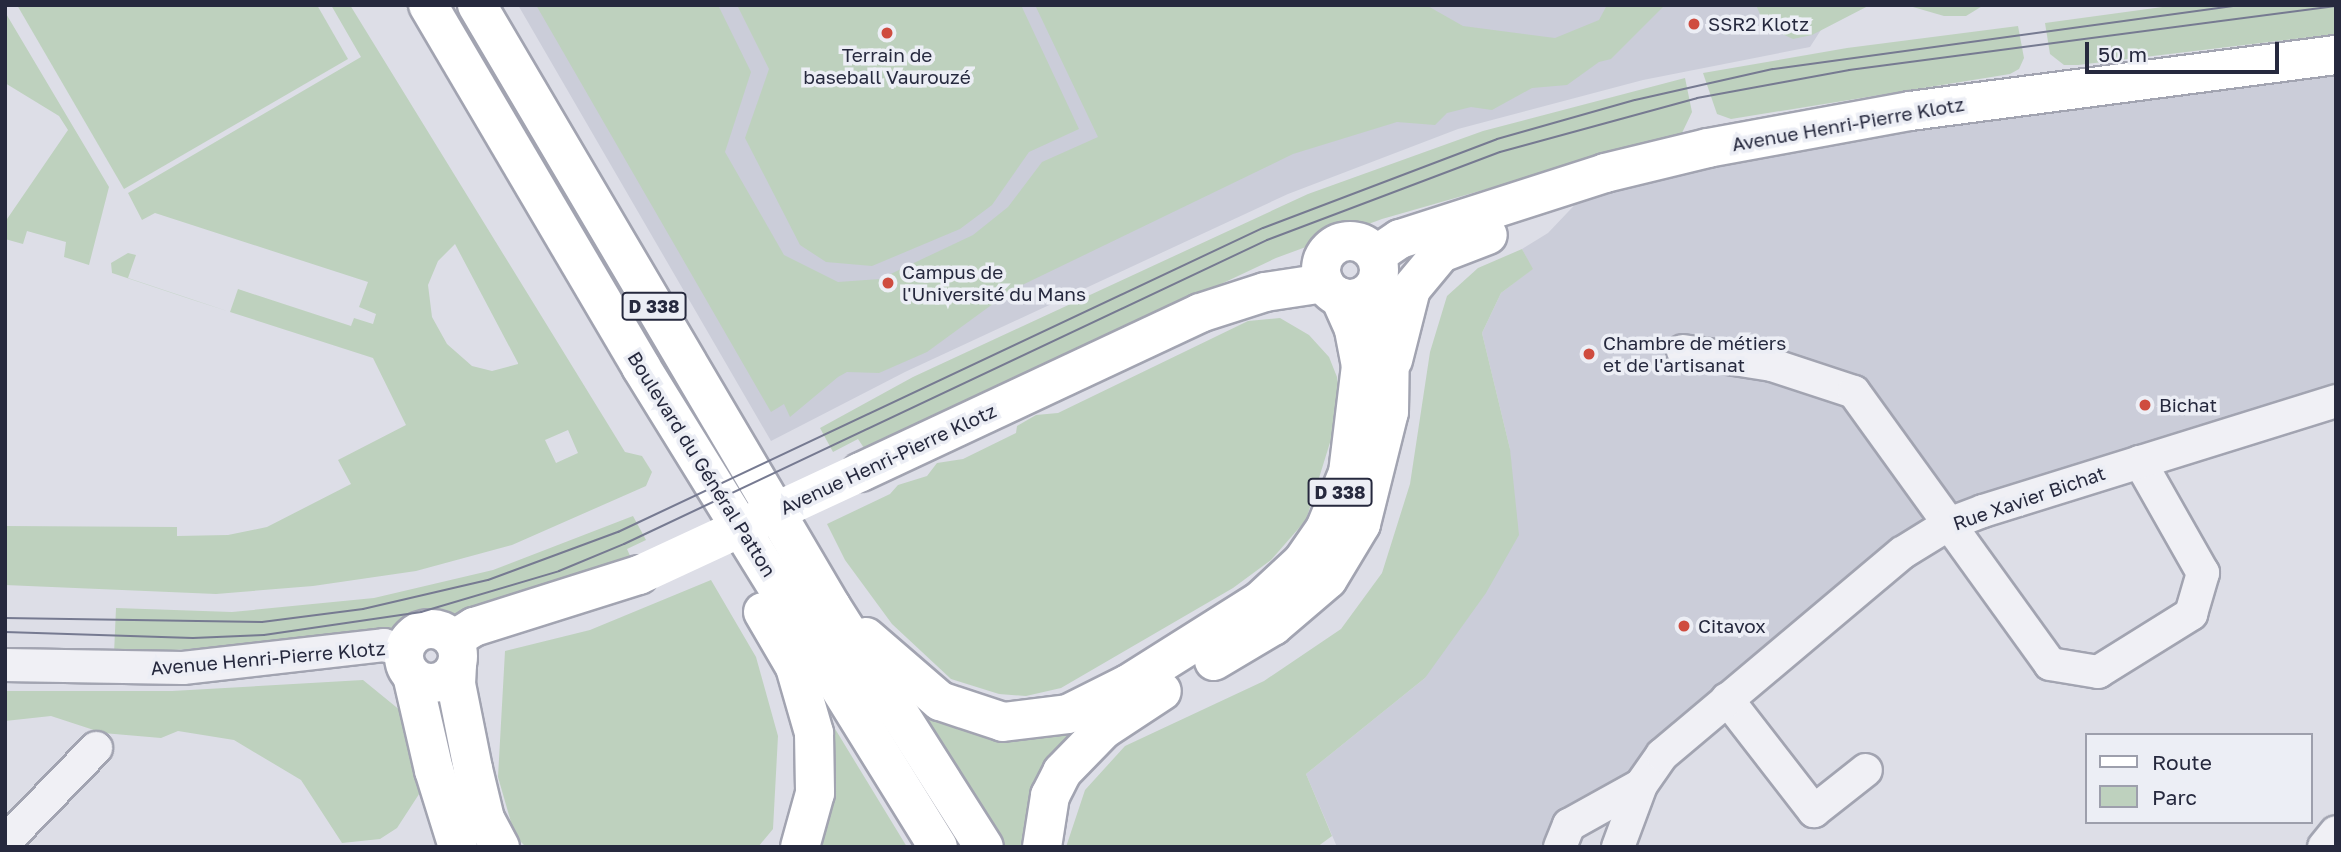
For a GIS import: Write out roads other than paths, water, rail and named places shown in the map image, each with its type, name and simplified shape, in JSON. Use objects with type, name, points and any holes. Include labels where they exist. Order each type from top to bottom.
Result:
[{"type":"main road","name":"Boulevard du Général Patton","points":[[428,5],[641,368],[938,847]]},
{"type":"main road","name":"Boulevard du Général Patton","points":[[477,5],[831,606],[984,847]]},
{"type":"main road","name":"Avenue Henri-Pierre Klotz","points":[[408,663],[438,682],[455,652],[474,627],[639,575],[1200,313],[1265,292],[1332,290],[1358,299],[1376,269],[1400,239],[1605,173],[1910,111],[2336,55]]},
{"type":"main road","points":[[1391,365],[1405,298],[1441,253],[1504,228],[1605,173]]},
{"type":"main road","points":[[1332,290],[1323,258],[1339,243],[1357,241],[1376,269],[1389,326],[1391,365]]},
{"type":"main road","name":"D 338","points":[[831,606],[940,701],[1003,722],[1068,714],[1207,638],[1260,601],[1302,562],[1325,529],[1343,484],[1357,425],[1362,366],[1354,329],[1332,290]]},
{"type":"main road","name":"D 338","points":[[1042,847],[1051,796],[1062,772],[1081,749],[1156,695],[1273,626],[1328,579],[1351,546],[1372,492],[1389,412],[1391,365]]},
{"type":"main road","name":"D 338","points":[[641,368],[658,429],[795,667],[814,733],[815,793],[800,847]]},
{"type":"main road","points":[[455,652],[456,684],[473,769],[485,819],[500,847]]},
{"type":"main road","points":[[408,663],[433,770],[458,847]]},
{"type":"street","points":[[1682,351],[1772,365],[1854,392],[2050,664],[2098,672],[2191,614],[2203,573],[2140,462]]},
{"type":"street","name":"Rue Xavier Bichat","points":[[1618,847],[1641,785],[1662,755],[1902,553],[1949,524],[2336,401]]},
{"type":"street","name":"Avenue Henri-Pierre Klotz","points":[[5,665],[183,668],[384,645],[408,663]]},
{"type":"street","points":[[1727,699],[1814,811],[1866,770]]},
{"type":"street","points":[[5,842],[96,748]]},
{"type":"street","name":"Rue Xavier Bichat","points":[[1560,847],[1569,825],[1641,785]]},
{"type":"tram line","points":[[5,618],[262,622],[363,609],[488,580],[618,532],[1263,228],[1497,139],[1635,100],[1773,69],[2238,5]]},
{"type":"tram line","points":[[5,632],[193,638],[264,635],[421,612],[559,571],[624,544],[1267,240],[1500,152],[1697,98],[1849,70],[2336,6]]},
{"type":"place","name":"SSR2 Klotz","points":[[1694,24]]},
{"type":"place","name":"Terrain de baseball Vaurouzé","points":[[887,33]]},
{"type":"place","name":"Campus de l'Université du Mans","points":[[888,283]]},
{"type":"place","name":"Chambre de métiers et de l'artisanat","points":[[1589,354]]},
{"type":"place","name":"Bichat","points":[[2145,405]]},
{"type":"place","name":"Citavox","points":[[1684,626]]}]
